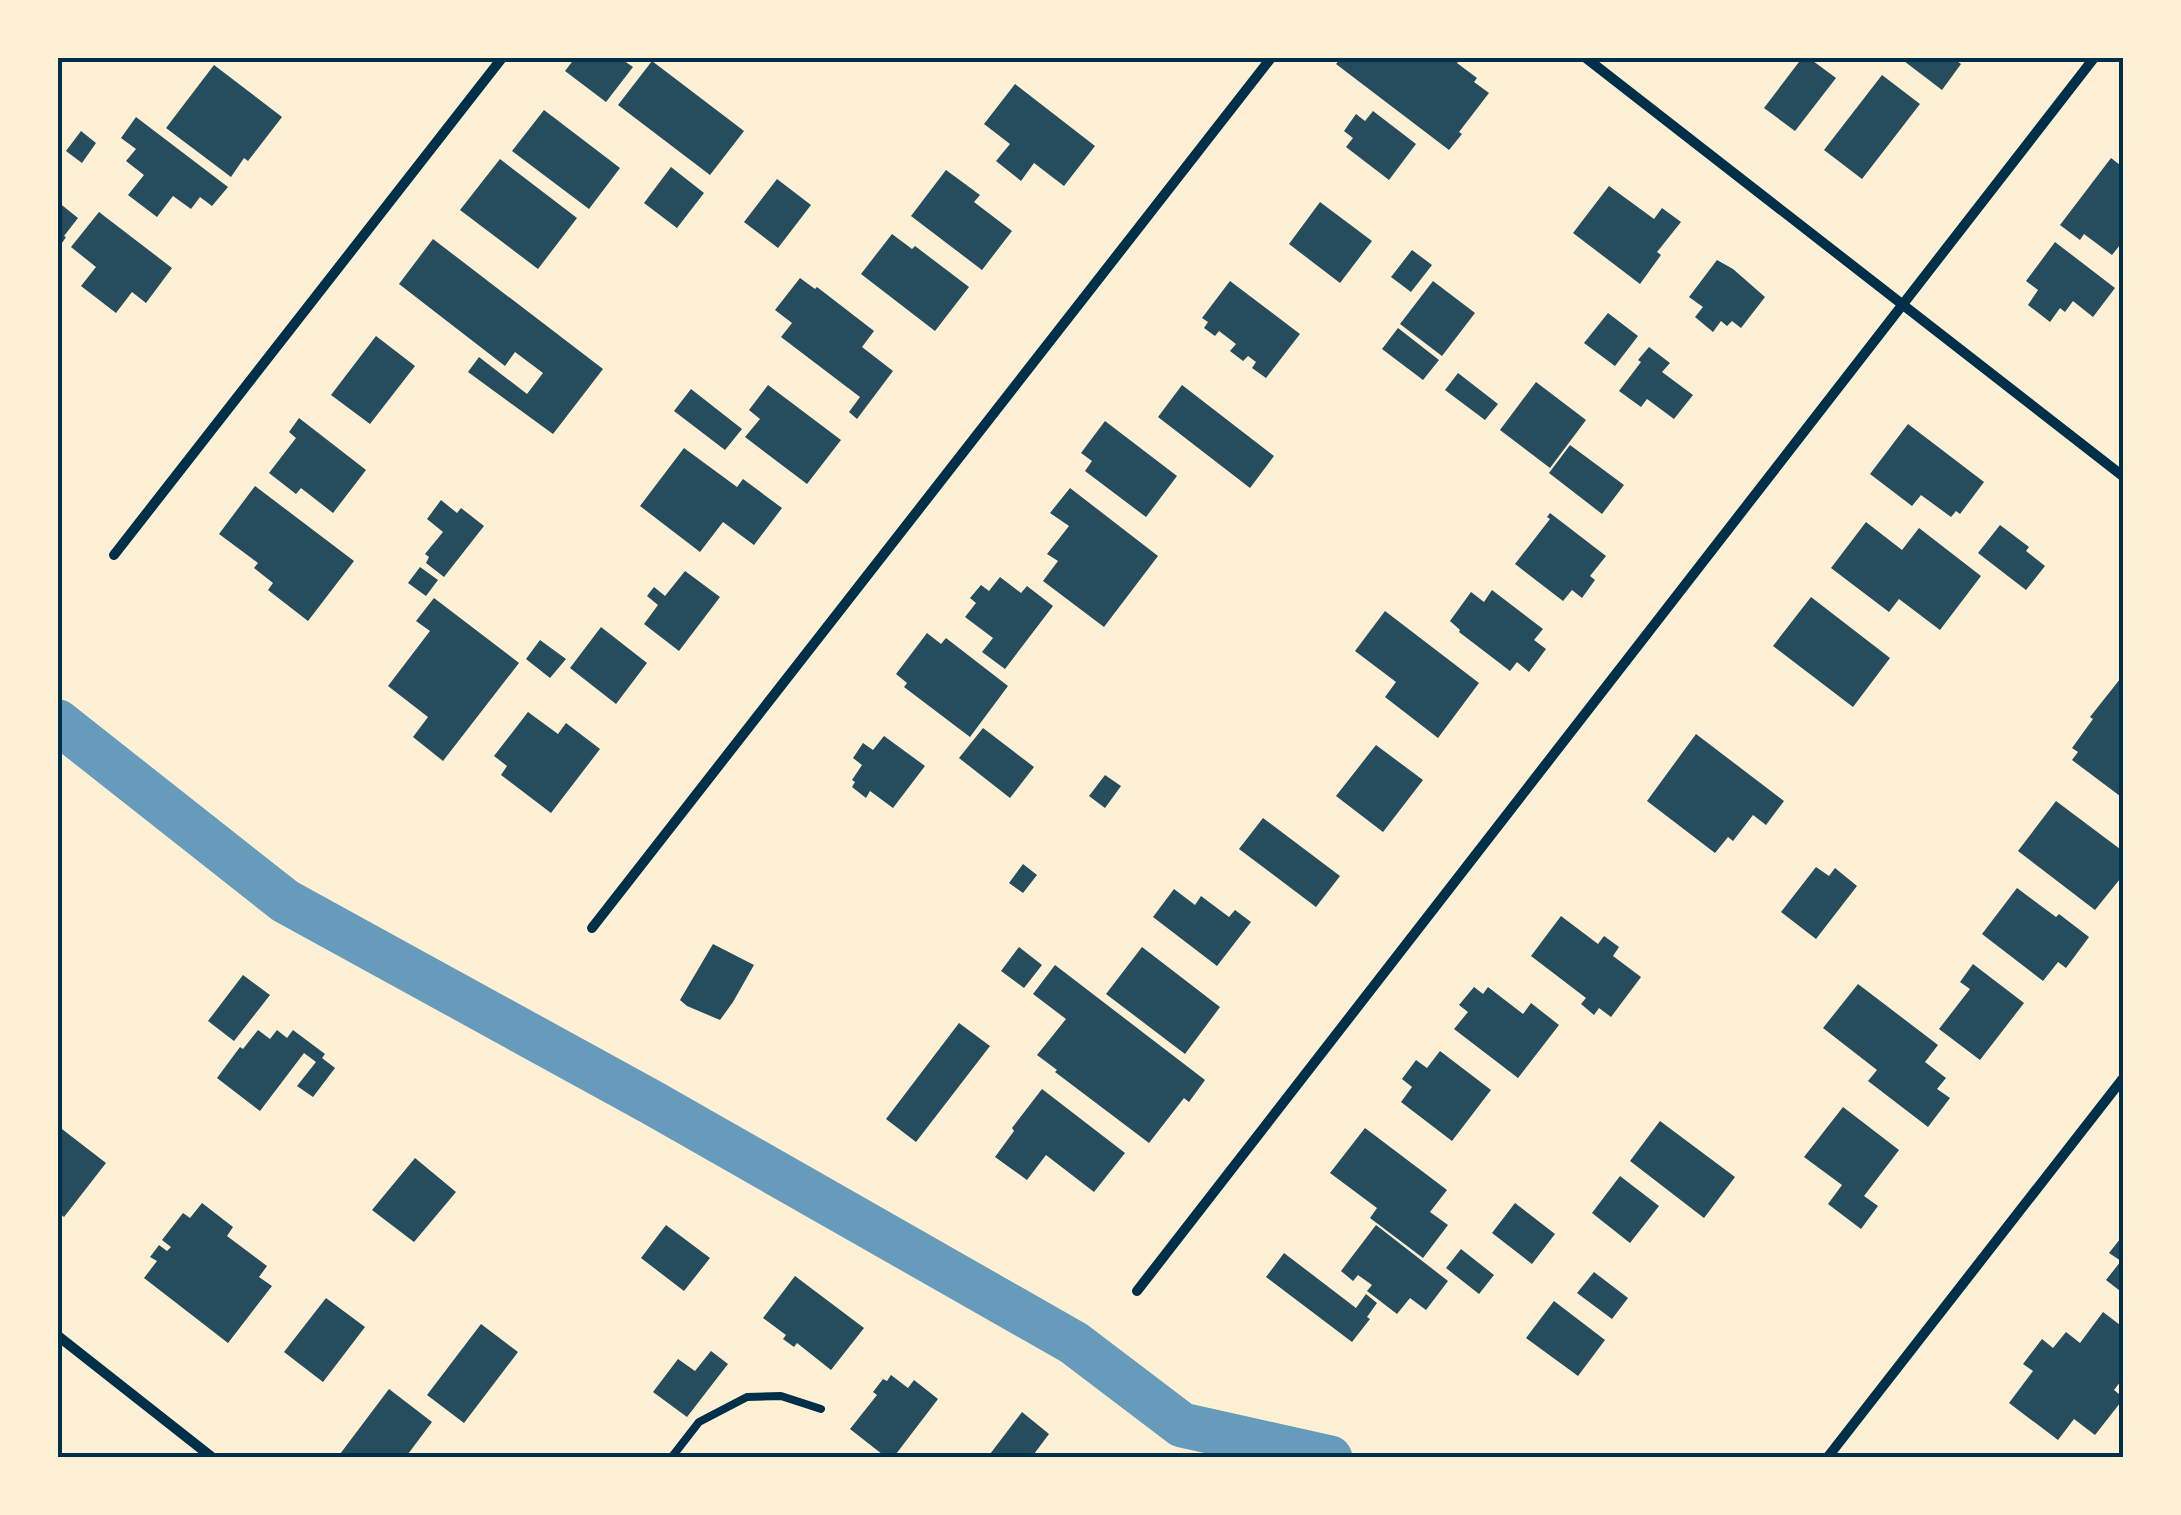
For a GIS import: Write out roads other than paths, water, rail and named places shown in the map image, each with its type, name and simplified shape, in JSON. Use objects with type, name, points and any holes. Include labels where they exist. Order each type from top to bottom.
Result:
[{"type":"street","points":[[114,555],[502,58]]},
{"type":"street","points":[[592,928],[1271,58]]},
{"type":"street","points":[[1586,58],[2124,478]]},
{"type":"street","points":[[1137,1291],[2094,58]]},
{"type":"street","points":[[1827,1458],[2124,1077]]},
{"type":"street","points":[[58,1336],[213,1458]]},
{"type":"lane","points":[[671,1458],[699,1422],[747,1398],[781,1396],[821,1409]]},
{"type":"waterway","points":[[58,722],[285,901],[651,1102],[1074,1343],[1182,1425],[1330,1458]]}]
